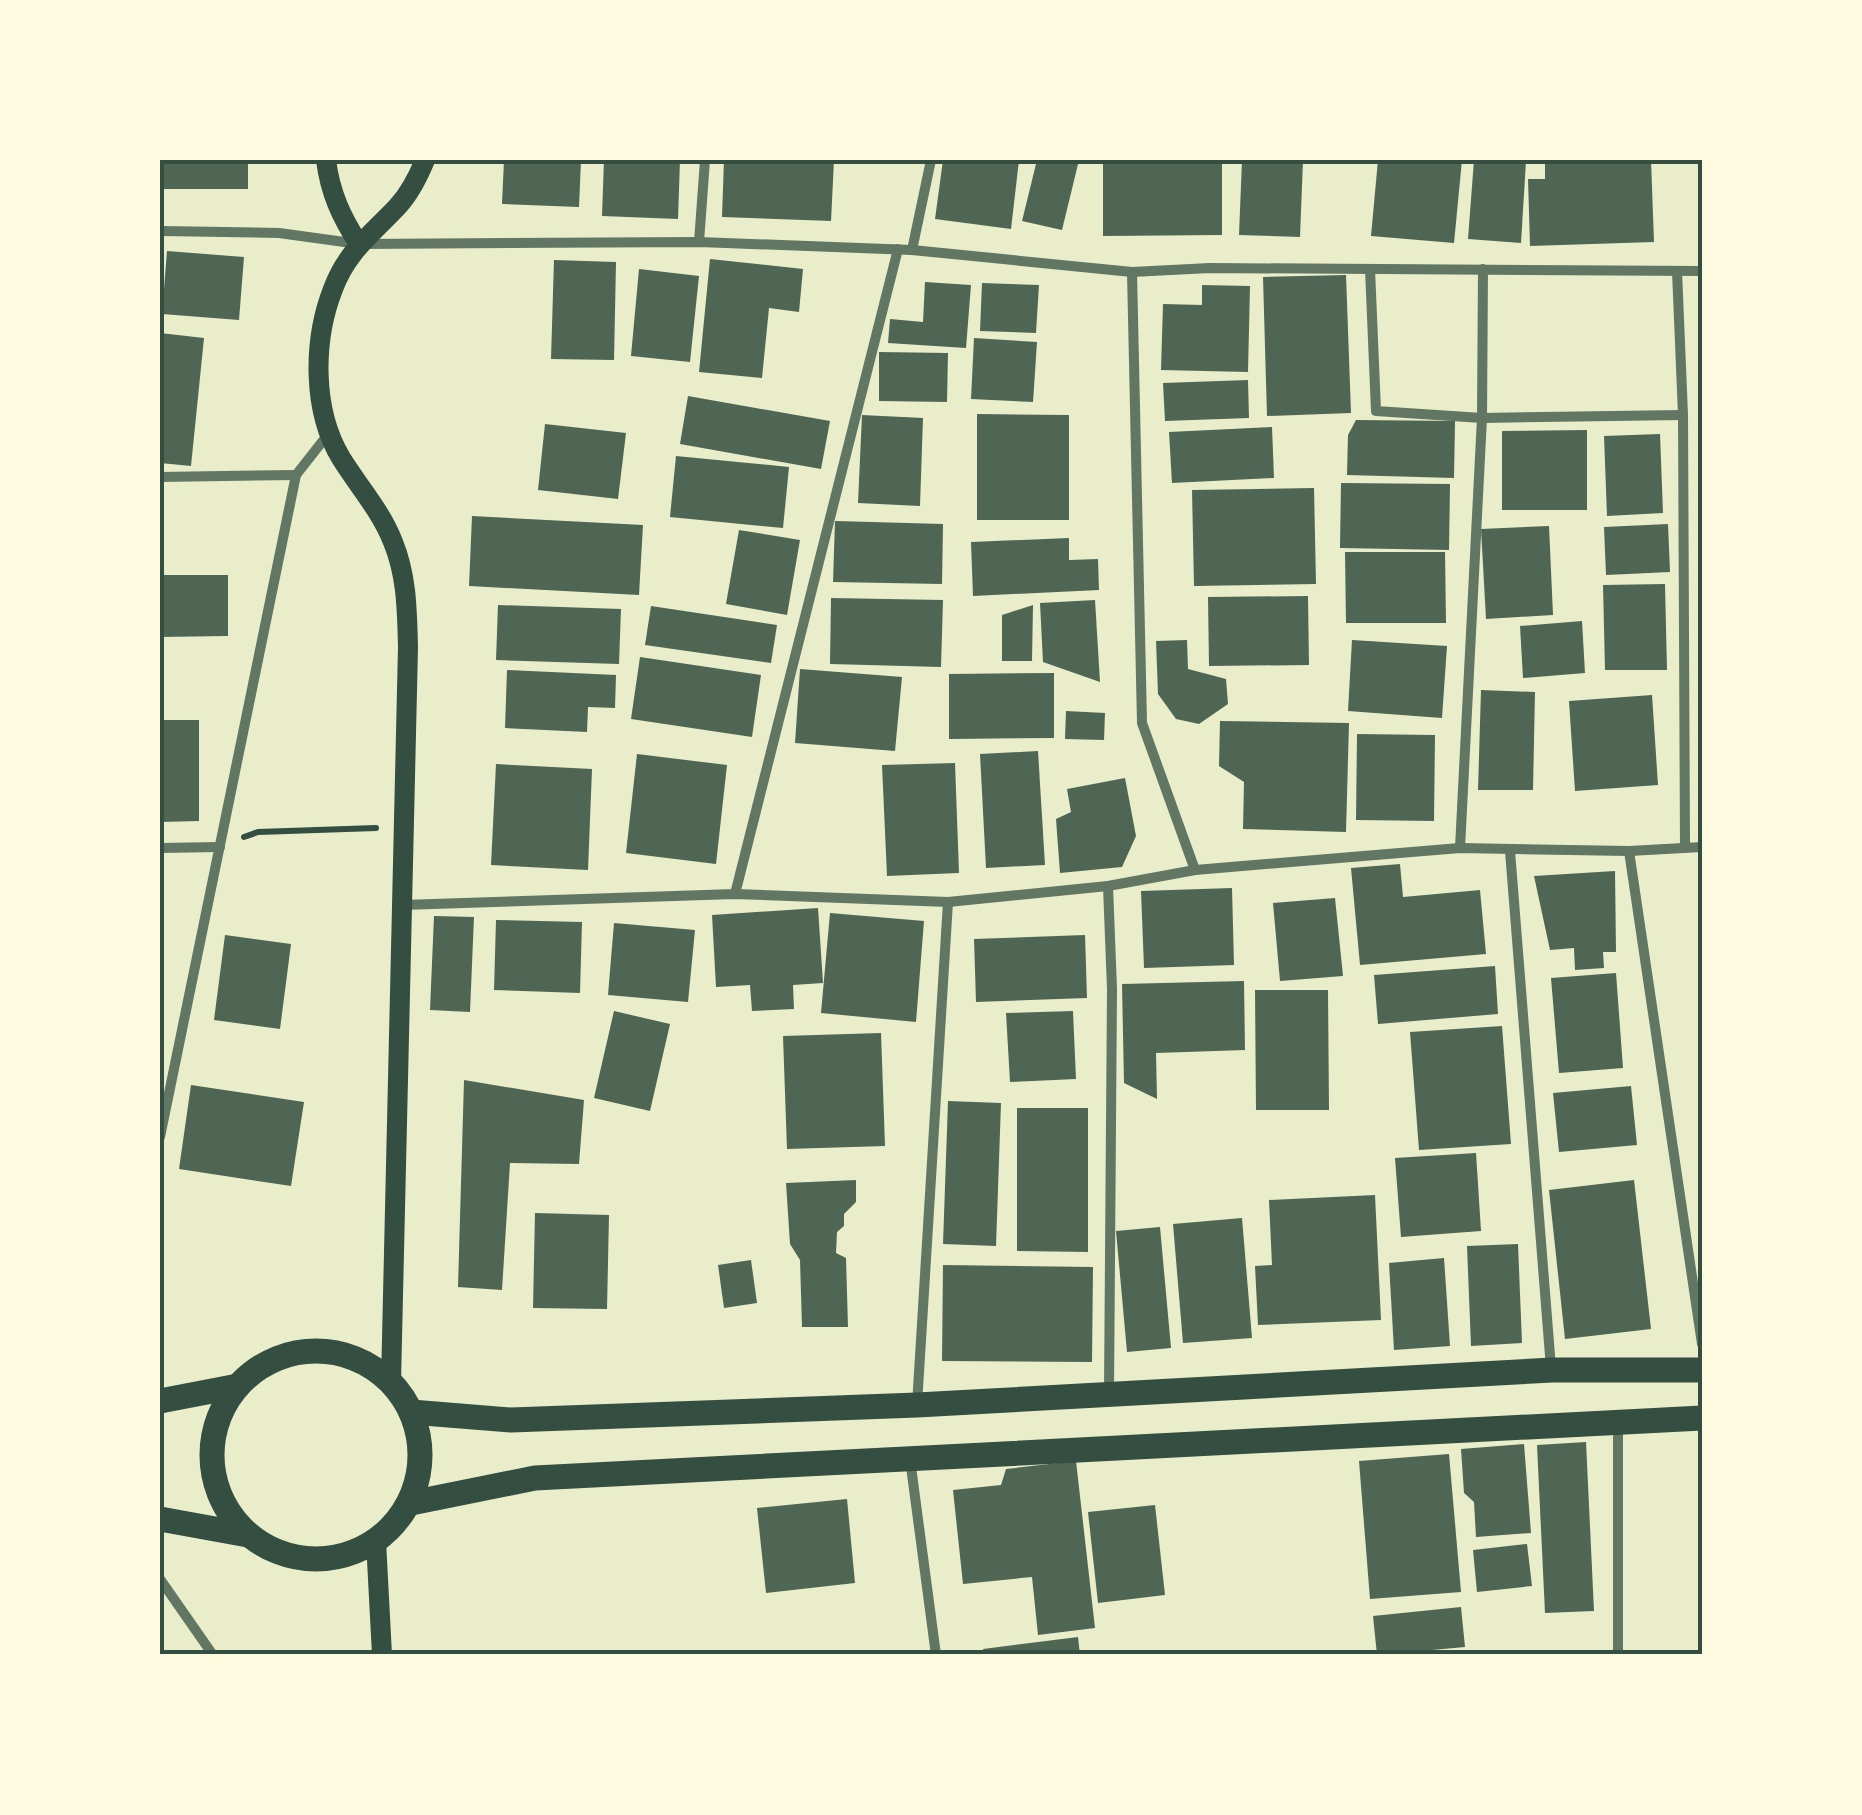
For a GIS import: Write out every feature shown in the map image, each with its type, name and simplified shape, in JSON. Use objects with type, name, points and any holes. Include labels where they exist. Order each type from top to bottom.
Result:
[{"type":"main road","points":[[326,160],[336,206],[358,244]]},
{"type":"main road","points":[[391,1382],[408,647],[406,594],[402,568],[382,518],[339,454],[329,432],[319,380],[321,336],[333,287],[358,244],[400,204],[424,160]]},
{"type":"main road","points":[[328,1351],[362,1362],[391,1382],[411,1412],[420,1447],[417,1483],[410,1503],[376,1541],[344,1557],[308,1560],[276,1552],[248,1535],[226,1510],[214,1479],[212,1446],[220,1413],[238,1386],[264,1364],[294,1353],[328,1351]]},
{"type":"main road","points":[[411,1412],[512,1420],[917,1405],[1552,1370],[1702,1370]]},
{"type":"main road","points":[[160,1402],[238,1386]]},
{"type":"main road","points":[[410,1503],[535,1478],[1702,1418]]},
{"type":"main road","points":[[160,1520],[248,1535]]},
{"type":"main road","points":[[376,1541],[382,1655]]},
{"type":"street","points":[[699,242],[705,160]]},
{"type":"street","points":[[912,250],[932,160]]},
{"type":"street","points":[[160,231],[279,233],[358,244],[699,242],[898,249],[1132,272],[1210,268],[1702,271]]},
{"type":"street","points":[[735,894],[898,249]]},
{"type":"street","points":[[1370,268],[1376,411],[1482,418],[1683,415]]},
{"type":"street","points":[[1460,848],[1482,418],[1483,269]]},
{"type":"street","points":[[1676,271],[1683,415],[1685,848]]},
{"type":"street","points":[[1132,272],[1142,723],[1194,870]]},
{"type":"street","points":[[160,1137],[296,475],[329,432]]},
{"type":"street","points":[[160,477],[296,475]]},
{"type":"street","points":[[160,848],[220,847]]},
{"type":"street","points":[[401,905],[735,894],[948,902],[1108,886],[1194,870],[1460,848],[1629,851],[1702,847]]},
{"type":"street","points":[[1510,851],[1552,1370]]},
{"type":"street","points":[[1629,851],[1702,1344]]},
{"type":"street","points":[[1108,886],[1112,988],[1108,1394]]},
{"type":"street","points":[[917,1405],[948,902]]},
{"type":"street","points":[[1618,1421],[1618,1655]]},
{"type":"street","points":[[910,1459],[936,1655]]},
{"type":"street","points":[[160,1578],[212,1655]]},
{"type":"path","points":[[220,847],[258,832],[403,827]]},
{"type":"building","points":[[162,160],[248,160],[248,189],[162,189]]},
{"type":"building","points":[[504,160],[581,160],[579,207],[502,204]]},
{"type":"building","points":[[604,160],[680,160],[678,219],[602,216]]},
{"type":"building","points":[[724,160],[834,160],[831,221],[722,217]]},
{"type":"building","points":[[943,160],[1019,160],[1011,229],[935,219]]},
{"type":"building","points":[[1037,160],[1079,160],[1062,230],[1022,221]]},
{"type":"building","points":[[1103,160],[1222,160],[1222,235],[1103,236]]},
{"type":"building","points":[[1242,160],[1303,160],[1300,237],[1239,235]]},
{"type":"building","points":[[1378,160],[1462,160],[1454,243],[1371,236]]},
{"type":"building","points":[[1474,160],[1526,161],[1521,243],[1468,239]]},
{"type":"building","points":[[1545,160],[1651,160],[1654,242],[1530,246],[1528,179],[1545,179]]},
{"type":"building","points":[[167,251],[244,257],[239,320],[162,314]]},
{"type":"building","points":[[710,259],[803,269],[799,312],[769,308],[762,378],[699,372]]},
{"type":"building","points":[[554,260],[616,262],[614,360],[551,359]]},
{"type":"building","points":[[639,269],[699,276],[690,362],[631,356]]},
{"type":"building","points":[[1346,275],[1351,413],[1267,416],[1263,277]]},
{"type":"building","points":[[925,282],[971,285],[966,348],[888,343],[890,319],[923,322]]},
{"type":"building","points":[[982,283],[1039,285],[1036,333],[980,331]]},
{"type":"building","points":[[1202,285],[1250,286],[1248,372],[1161,370],[1163,304],[1202,305]]},
{"type":"building","points":[[1698,287],[1702,287],[1702,366],[1699,366]]},
{"type":"building","points":[[160,333],[204,338],[191,466],[160,463]]},
{"type":"building","points":[[974,338],[1037,342],[1033,402],[971,399]]},
{"type":"building","points":[[879,352],[948,353],[947,402],[879,401]]},
{"type":"building","points":[[1248,380],[1249,418],[1165,421],[1163,383]]},
{"type":"building","points":[[688,396],[830,421],[821,469],[680,444]]},
{"type":"building","points":[[977,414],[1069,415],[1069,520],[977,520]]},
{"type":"building","points":[[862,415],[923,418],[920,506],[858,503]]},
{"type":"building","points":[[1356,420],[1455,421],[1454,478],[1347,475],[1348,435]]},
{"type":"building","points":[[545,424],[626,433],[618,499],[538,490]]},
{"type":"building","points":[[1272,427],[1274,478],[1172,483],[1169,432]]},
{"type":"building","points":[[1587,430],[1587,510],[1502,510],[1502,431]]},
{"type":"building","points":[[1660,434],[1663,513],[1607,516],[1604,436]]},
{"type":"building","points":[[676,456],[789,467],[783,528],[670,517]]},
{"type":"building","points":[[1341,483],[1450,484],[1449,550],[1340,548]]},
{"type":"building","points":[[1314,488],[1316,584],[1194,586],[1192,490]]},
{"type":"building","points":[[472,516],[643,525],[639,595],[469,586]]},
{"type":"building","points":[[835,521],[943,524],[942,584],[833,582]]},
{"type":"building","points":[[1668,524],[1670,572],[1606,575],[1604,527]]},
{"type":"building","points":[[1549,526],[1553,615],[1486,619],[1481,529]]},
{"type":"building","points":[[739,530],[800,540],[787,615],[726,604]]},
{"type":"building","points":[[1069,538],[1069,560],[1098,559],[1099,590],[973,596],[971,542]]},
{"type":"building","points":[[1345,552],[1445,552],[1446,623],[1346,623]]},
{"type":"building","points":[[160,575],[228,575],[228,636],[160,637]]},
{"type":"building","points":[[1665,584],[1667,670],[1605,670],[1603,585]]},
{"type":"building","points":[[1308,596],[1309,665],[1209,666],[1208,597]]},
{"type":"building","points":[[831,598],[943,600],[941,667],[830,664]]},
{"type":"building","points":[[1095,600],[1100,682],[1043,662],[1040,603]]},
{"type":"building","points":[[498,605],[621,609],[619,664],[496,660]]},
{"type":"building","points":[[1033,605],[1032,661],[1002,661],[1002,615]]},
{"type":"building","points":[[651,606],[777,625],[771,663],[645,645]]},
{"type":"building","points":[[1582,621],[1585,673],[1523,678],[1520,626]]},
{"type":"building","points":[[1187,640],[1188,669],[1226,679],[1228,704],[1199,724],[1176,719],[1158,694],[1156,641]]},
{"type":"building","points":[[1352,640],[1447,646],[1442,718],[1348,711]]},
{"type":"building","points":[[640,657],[761,675],[752,737],[631,719]]},
{"type":"building","points":[[800,669],[902,677],[895,751],[795,743]]},
{"type":"building","points":[[507,670],[616,675],[615,708],[588,707],[587,732],[505,728]]},
{"type":"building","points":[[1054,673],[1054,738],[949,739],[949,674]]},
{"type":"building","points":[[1481,690],[1535,692],[1533,790],[1478,790]]},
{"type":"building","points":[[1652,695],[1658,785],[1575,791],[1569,701]]},
{"type":"building","points":[[1066,711],[1105,713],[1104,740],[1065,739]]},
{"type":"building","points":[[160,720],[199,720],[199,821],[160,822]]},
{"type":"building","points":[[1220,721],[1349,723],[1346,832],[1243,829],[1244,782],[1219,766]]},
{"type":"building","points":[[1357,734],[1435,735],[1434,821],[1356,820]]},
{"type":"building","points":[[1038,751],[1045,865],[986,868],[980,754]]},
{"type":"building","points":[[637,754],[727,765],[716,864],[626,853]]},
{"type":"building","points":[[955,763],[959,873],[887,876],[882,765]]},
{"type":"building","points":[[496,764],[592,769],[588,870],[491,865]]},
{"type":"building","points":[[1125,778],[1136,836],[1122,867],[1060,873],[1056,819],[1071,812],[1067,789]]},
{"type":"building","points":[[1400,864],[1403,897],[1480,890],[1486,954],[1360,965],[1351,868]]},
{"type":"building","points":[[1615,871],[1616,952],[1603,952],[1604,968],[1575,970],[1574,948],[1550,950],[1534,876]]},
{"type":"building","points":[[1232,888],[1234,965],[1144,968],[1141,891]]},
{"type":"building","points":[[1335,898],[1343,976],[1280,981],[1273,903]]},
{"type":"building","points":[[818,908],[823,983],[793,985],[794,1009],[752,1011],[750,985],[716,987],[712,915]]},
{"type":"building","points":[[830,913],[924,921],[916,1022],[821,1013]]},
{"type":"building","points":[[434,916],[474,917],[470,1012],[430,1010]]},
{"type":"building","points":[[496,920],[582,922],[580,993],[494,990]]},
{"type":"building","points":[[614,923],[695,930],[688,1002],[608,995]]},
{"type":"building","points":[[225,935],[291,944],[280,1029],[214,1020]]},
{"type":"building","points":[[1085,935],[1087,998],[976,1002],[974,939]]},
{"type":"building","points":[[1495,966],[1498,1014],[1378,1024],[1374,975]]},
{"type":"building","points":[[1616,973],[1623,1068],[1559,1073],[1551,978]]},
{"type":"building","points":[[1244,981],[1245,1050],[1156,1053],[1157,1099],[1124,1083],[1122,984]]},
{"type":"building","points":[[1255,990],[1328,990],[1329,1110],[1256,1110]]},
{"type":"building","points":[[614,1011],[670,1024],[650,1111],[594,1098]]},
{"type":"building","points":[[1073,1011],[1076,1079],[1010,1082],[1006,1013]]},
{"type":"building","points":[[1502,1026],[1511,1144],[1419,1150],[1410,1032]]},
{"type":"building","points":[[881,1033],[885,1146],[787,1149],[783,1036]]},
{"type":"building","points":[[464,1080],[584,1100],[579,1164],[510,1163],[502,1290],[458,1287]]},
{"type":"building","points":[[191,1085],[304,1102],[291,1186],[179,1169]]},
{"type":"building","points":[[1631,1086],[1637,1145],[1559,1152],[1553,1093]]},
{"type":"building","points":[[948,1101],[1001,1103],[996,1246],[943,1244]]},
{"type":"building","points":[[1017,1108],[1088,1108],[1088,1252],[1017,1251]]},
{"type":"building","points":[[1476,1153],[1481,1231],[1401,1237],[1395,1158]]},
{"type":"building","points":[[856,1180],[856,1202],[844,1214],[844,1226],[837,1232],[836,1253],[846,1258],[848,1327],[802,1327],[800,1260],[790,1244],[786,1183]]},
{"type":"building","points":[[1634,1180],[1651,1329],[1565,1339],[1549,1190]]},
{"type":"building","points":[[1375,1195],[1381,1320],[1258,1325],[1255,1266],[1272,1265],[1269,1200]]},
{"type":"building","points":[[535,1213],[609,1215],[607,1309],[533,1308]]},
{"type":"building","points":[[1242,1218],[1252,1338],[1183,1343],[1173,1224]]},
{"type":"building","points":[[1160,1227],[1171,1348],[1127,1352],[1116,1231]]},
{"type":"building","points":[[1518,1244],[1522,1343],[1471,1346],[1467,1246]]},
{"type":"building","points":[[1444,1258],[1450,1346],[1394,1350],[1389,1263]]},
{"type":"building","points":[[751,1260],[757,1303],[724,1308],[718,1265]]},
{"type":"building","points":[[943,1265],[1093,1267],[1092,1362],[942,1361]]},
{"type":"building","points":[[1586,1442],[1594,1611],[1545,1613],[1537,1445]]},
{"type":"building","points":[[1524,1444],[1531,1533],[1476,1537],[1474,1502],[1464,1493],[1461,1449]]},
{"type":"building","points":[[1449,1454],[1461,1592],[1370,1599],[1359,1461]]},
{"type":"building","points":[[1076,1461],[1095,1628],[1038,1635],[1032,1577],[963,1584],[953,1490],[1001,1485],[1006,1469]]},
{"type":"building","points":[[847,1499],[855,1583],[766,1593],[757,1508]]},
{"type":"building","points":[[1155,1505],[1165,1595],[1098,1603],[1088,1512]]},
{"type":"building","points":[[1527,1544],[1532,1586],[1477,1592],[1473,1550]]},
{"type":"building","points":[[1461,1607],[1465,1647],[1377,1655],[1373,1616]]},
{"type":"building","points":[[1078,1637],[1080,1655],[984,1655],[983,1649]]}]
